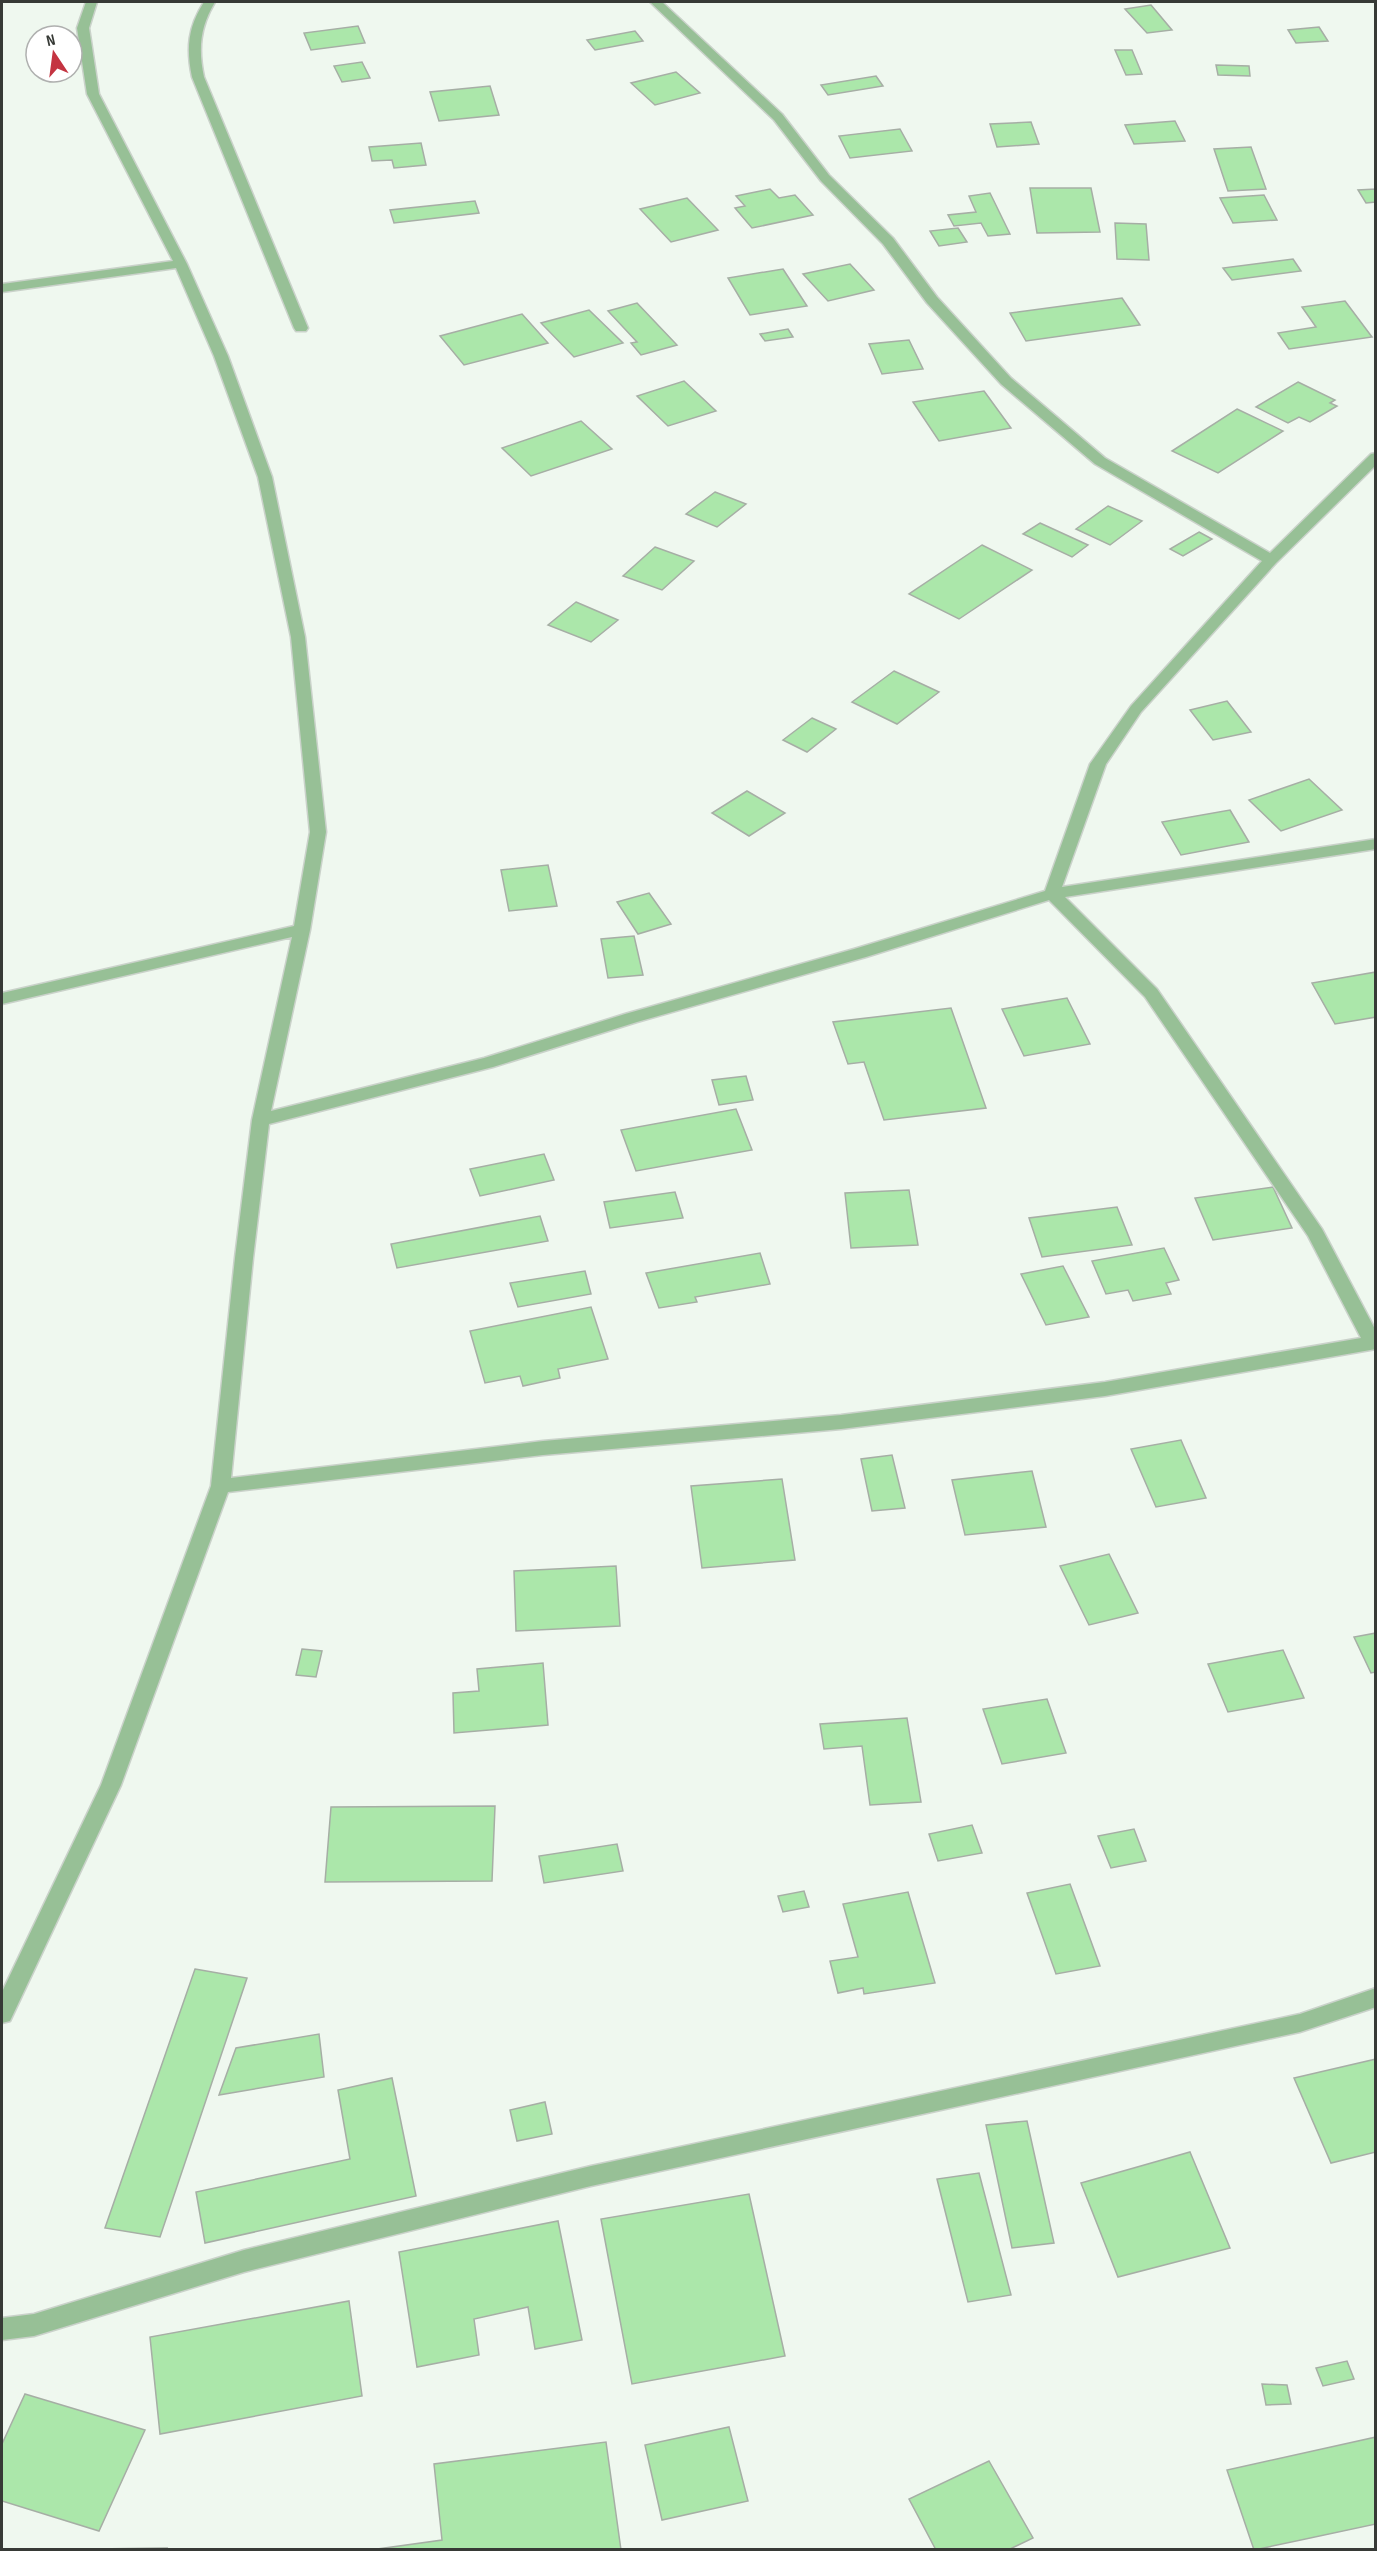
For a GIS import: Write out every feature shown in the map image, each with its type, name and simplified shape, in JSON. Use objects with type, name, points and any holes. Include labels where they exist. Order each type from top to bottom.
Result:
[{"type":"street","points":[[2,2014],[111,1785],[221,1486],[244,1258],[261,1120],[302,930],[318,832],[298,637],[265,477],[221,356],[181,264],[93,94],[83,28],[91,2]]},
{"type":"street","points":[[209,2],[198,20],[192,51],[198,77],[301,328]]},
{"type":"street","points":[[656,2],[778,117],[825,178],[888,241],[932,300],[1006,381],[1101,461],[1271,560]]},
{"type":"street","points":[[2,288],[181,264]]},
{"type":"street","points":[[1052,894],[1098,764],[1136,709],[1271,560],[1376,457]]},
{"type":"street","points":[[261,1120],[488,1063],[631,1018],[860,953],[1052,894],[1376,844]]},
{"type":"street","points":[[221,1486],[543,1448],[841,1422],[1105,1389],[1374,1342],[1316,1233],[1151,993],[1052,894]]},
{"type":"street","points":[[2,998],[302,930]]},
{"type":"street","points":[[2,2329],[34,2325],[244,2261],[591,2176],[1300,2023],[1376,1997]]},
{"type":"building","points":[[1151,5],[1172,30],[1147,33],[1125,9]]},
{"type":"building","points":[[358,26],[365,43],[311,50],[304,33]]},
{"type":"building","points":[[1319,27],[1328,41],[1296,43],[1288,30]]},
{"type":"building","points":[[635,31],[643,41],[595,50],[587,40]]},
{"type":"building","points":[[1115,50],[1132,50],[1142,74],[1126,75]]},
{"type":"building","points":[[362,62],[370,78],[342,82],[334,66]]},
{"type":"building","points":[[1216,65],[1249,66],[1250,76],[1218,75]]},
{"type":"building","points":[[676,72],[700,93],[655,105],[631,83]]},
{"type":"building","points":[[876,76],[883,86],[828,95],[821,85]]},
{"type":"building","points":[[490,86],[499,115],[439,121],[430,92]]},
{"type":"building","points":[[1175,121],[1185,141],[1134,144],[1125,125]]},
{"type":"building","points":[[1031,122],[1039,144],[997,147],[990,124]]},
{"type":"building","points":[[900,129],[912,151],[850,158],[839,136]]},
{"type":"building","points":[[421,143],[426,165],[394,168],[392,160],[372,161],[369,147]]},
{"type":"building","points":[[1251,147],[1266,189],[1228,191],[1214,149]]},
{"type":"building","points":[[1030,188],[1091,188],[1100,232],[1037,233]]},
{"type":"building","points":[[770,189],[779,198],[795,195],[813,215],[752,228],[735,208],[745,206],[736,196]]},
{"type":"building","points":[[1376,189],[1376,202],[1366,203],[1358,190]]},
{"type":"building","points":[[990,193],[1010,234],[988,236],[981,223],[954,226],[948,215],[976,212],[969,196]]},
{"type":"building","points":[[1264,195],[1277,220],[1233,223],[1220,198]]},
{"type":"building","points":[[687,198],[718,230],[671,242],[640,209]]},
{"type":"building","points":[[475,201],[479,213],[394,223],[390,210]]},
{"type":"building","points":[[1115,223],[1146,224],[1149,260],[1117,259]]},
{"type":"building","points":[[958,228],[967,242],[939,246],[930,231]]},
{"type":"building","points":[[1293,259],[1301,271],[1232,280],[1223,268]]},
{"type":"building","points":[[850,264],[874,290],[828,301],[803,274]]},
{"type":"building","points":[[783,269],[807,306],[750,315],[728,278]]},
{"type":"building","points":[[1122,298],[1140,325],[1026,341],[1010,313]]},
{"type":"building","points":[[1345,301],[1372,337],[1289,349],[1278,333],[1316,327],[1302,307]]},
{"type":"building","points":[[637,303],[677,345],[641,355],[631,343],[637,342],[608,311]]},
{"type":"building","points":[[589,310],[623,343],[574,357],[541,323]]},
{"type":"building","points":[[522,314],[548,343],[464,365],[440,336]]},
{"type":"building","points":[[788,329],[793,337],[765,341],[760,334]]},
{"type":"building","points":[[909,340],[923,369],[882,374],[869,344]]},
{"type":"building","points":[[684,381],[716,411],[668,426],[637,396]]},
{"type":"building","points":[[1298,382],[1335,400],[1330,403],[1337,406],[1310,422],[1299,417],[1288,423],[1256,407]]},
{"type":"building","points":[[984,391],[1011,428],[939,441],[913,402]]},
{"type":"building","points":[[1237,409],[1283,431],[1218,473],[1172,451]]},
{"type":"building","points":[[581,421],[612,449],[531,476],[502,448]]},
{"type":"building","points":[[715,492],[746,504],[717,527],[686,514]]},
{"type":"building","points":[[1108,506],[1142,521],[1110,545],[1076,529]]},
{"type":"building","points":[[1040,523],[1088,545],[1072,557],[1023,534]]},
{"type":"building","points":[[1199,532],[1212,539],[1183,556],[1170,549]]},
{"type":"building","points":[[982,545],[1032,570],[959,619],[909,594]]},
{"type":"building","points":[[655,547],[694,561],[662,590],[623,576]]},
{"type":"building","points":[[576,602],[618,620],[591,642],[548,625]]},
{"type":"building","points":[[894,671],[939,692],[897,724],[852,702]]},
{"type":"building","points":[[1227,701],[1251,732],[1213,740],[1190,710]]},
{"type":"building","points":[[812,718],[836,729],[807,752],[783,740]]},
{"type":"building","points":[[1309,779],[1342,810],[1281,831],[1249,800]]},
{"type":"building","points":[[747,791],[785,813],[749,836],[712,813]]},
{"type":"building","points":[[1230,810],[1249,842],[1181,855],[1162,822]]},
{"type":"building","points":[[548,865],[557,906],[509,911],[501,870]]},
{"type":"building","points":[[649,893],[671,924],[638,934],[617,902]]},
{"type":"building","points":[[634,936],[643,975],[608,978],[601,939]]},
{"type":"building","points":[[1376,972],[1376,1017],[1335,1024],[1312,983]]},
{"type":"building","points":[[1067,998],[1090,1044],[1024,1056],[1002,1009]]},
{"type":"building","points":[[951,1008],[986,1108],[884,1120],[864,1062],[848,1064],[833,1022]]},
{"type":"building","points":[[746,1076],[753,1100],[719,1105],[712,1080]]},
{"type":"building","points":[[736,1109],[752,1150],[636,1171],[621,1130]]},
{"type":"building","points":[[544,1154],[554,1180],[480,1196],[470,1169]]},
{"type":"building","points":[[1273,1187],[1292,1228],[1213,1240],[1195,1198]]},
{"type":"building","points":[[909,1190],[918,1245],[851,1248],[845,1193]]},
{"type":"building","points":[[675,1192],[683,1218],[610,1228],[604,1202]]},
{"type":"building","points":[[1117,1207],[1132,1245],[1042,1257],[1029,1218]]},
{"type":"building","points":[[540,1216],[548,1241],[397,1268],[391,1244]]},
{"type":"building","points":[[1164,1248],[1179,1280],[1166,1283],[1171,1294],[1133,1301],[1128,1290],[1106,1294],[1092,1261]]},
{"type":"building","points":[[760,1253],[770,1284],[695,1297],[697,1302],[659,1308],[646,1273]]},
{"type":"building","points":[[1063,1266],[1089,1317],[1046,1325],[1021,1274]]},
{"type":"building","points":[[585,1271],[591,1294],[518,1307],[510,1283]]},
{"type":"building","points":[[591,1307],[608,1359],[558,1369],[560,1378],[523,1386],[520,1376],[485,1383],[470,1331]]},
{"type":"building","points":[[1181,1440],[1206,1498],[1156,1507],[1131,1449]]},
{"type":"building","points":[[892,1455],[905,1508],[872,1511],[861,1459]]},
{"type":"building","points":[[1032,1471],[1046,1527],[965,1535],[952,1480]]},
{"type":"building","points":[[782,1479],[795,1560],[702,1568],[691,1486]]},
{"type":"building","points":[[1109,1554],[1138,1613],[1089,1625],[1060,1566]]},
{"type":"building","points":[[616,1566],[620,1626],[516,1631],[514,1571]]},
{"type":"building","points":[[1376,1633],[1376,1672],[1371,1673],[1354,1637]]},
{"type":"building","points":[[302,1649],[322,1651],[316,1677],[296,1675]]},
{"type":"building","points":[[1283,1650],[1304,1698],[1228,1712],[1208,1664]]},
{"type":"building","points":[[543,1663],[548,1725],[454,1733],[453,1693],[479,1691],[477,1669]]},
{"type":"building","points":[[1047,1699],[1066,1753],[1002,1764],[983,1709]]},
{"type":"building","points":[[907,1718],[921,1802],[870,1805],[862,1746],[824,1749],[820,1724]]},
{"type":"building","points":[[495,1806],[492,1881],[325,1882],[331,1807]]},
{"type":"building","points":[[972,1825],[982,1853],[938,1861],[929,1834]]},
{"type":"building","points":[[1134,1829],[1146,1861],[1111,1868],[1098,1836]]},
{"type":"building","points":[[617,1844],[623,1871],[544,1883],[539,1856]]},
{"type":"building","points":[[1070,1884],[1100,1966],[1056,1974],[1027,1893]]},
{"type":"building","points":[[804,1891],[809,1907],[783,1912],[778,1896]]},
{"type":"building","points":[[908,1892],[935,1983],[864,1994],[863,1988],[838,1993],[830,1961],[858,1957],[843,1904]]},
{"type":"building","points":[[195,1969],[247,1978],[160,2237],[105,2228]]},
{"type":"building","points":[[319,2034],[324,2077],[219,2095],[236,2048]]},
{"type":"building","points":[[1376,2059],[1376,2152],[1331,2163],[1294,2078]]},
{"type":"building","points":[[392,2078],[416,2196],[205,2243],[196,2192],[350,2159],[338,2090]]},
{"type":"building","points":[[545,2102],[552,2134],[517,2141],[510,2110]]},
{"type":"building","points":[[1027,2121],[1054,2243],[1012,2248],[986,2125]]},
{"type":"building","points":[[1190,2152],[1230,2248],[1118,2277],[1081,2183]]},
{"type":"building","points":[[979,2173],[1011,2295],[968,2302],[937,2179]]},
{"type":"building","points":[[749,2194],[785,2356],[632,2384],[601,2219]]},
{"type":"building","points":[[558,2221],[582,2340],[535,2349],[528,2307],[474,2319],[479,2355],[417,2367],[399,2252]]},
{"type":"building","points":[[349,2301],[362,2396],[160,2434],[150,2337]]},
{"type":"building","points":[[1347,2361],[1354,2379],[1323,2386],[1316,2368]]},
{"type":"building","points":[[1262,2384],[1287,2385],[1291,2404],[1266,2405]]},
{"type":"building","points":[[25,2394],[145,2430],[99,2531],[2,2501],[2,2444]]},
{"type":"building","points":[[729,2427],[748,2501],[662,2520],[645,2445]]},
{"type":"building","points":[[1376,2437],[1376,2524],[1254,2550],[1227,2470]]},
{"type":"building","points":[[606,2442],[621,2550],[370,2550],[442,2540],[434,2464]]},
{"type":"building","points":[[989,2461],[1033,2538],[1008,2550],[936,2550],[909,2499]]},
{"type":"building","points":[[167,2548],[166,2550],[91,2550],[92,2549]]}]
